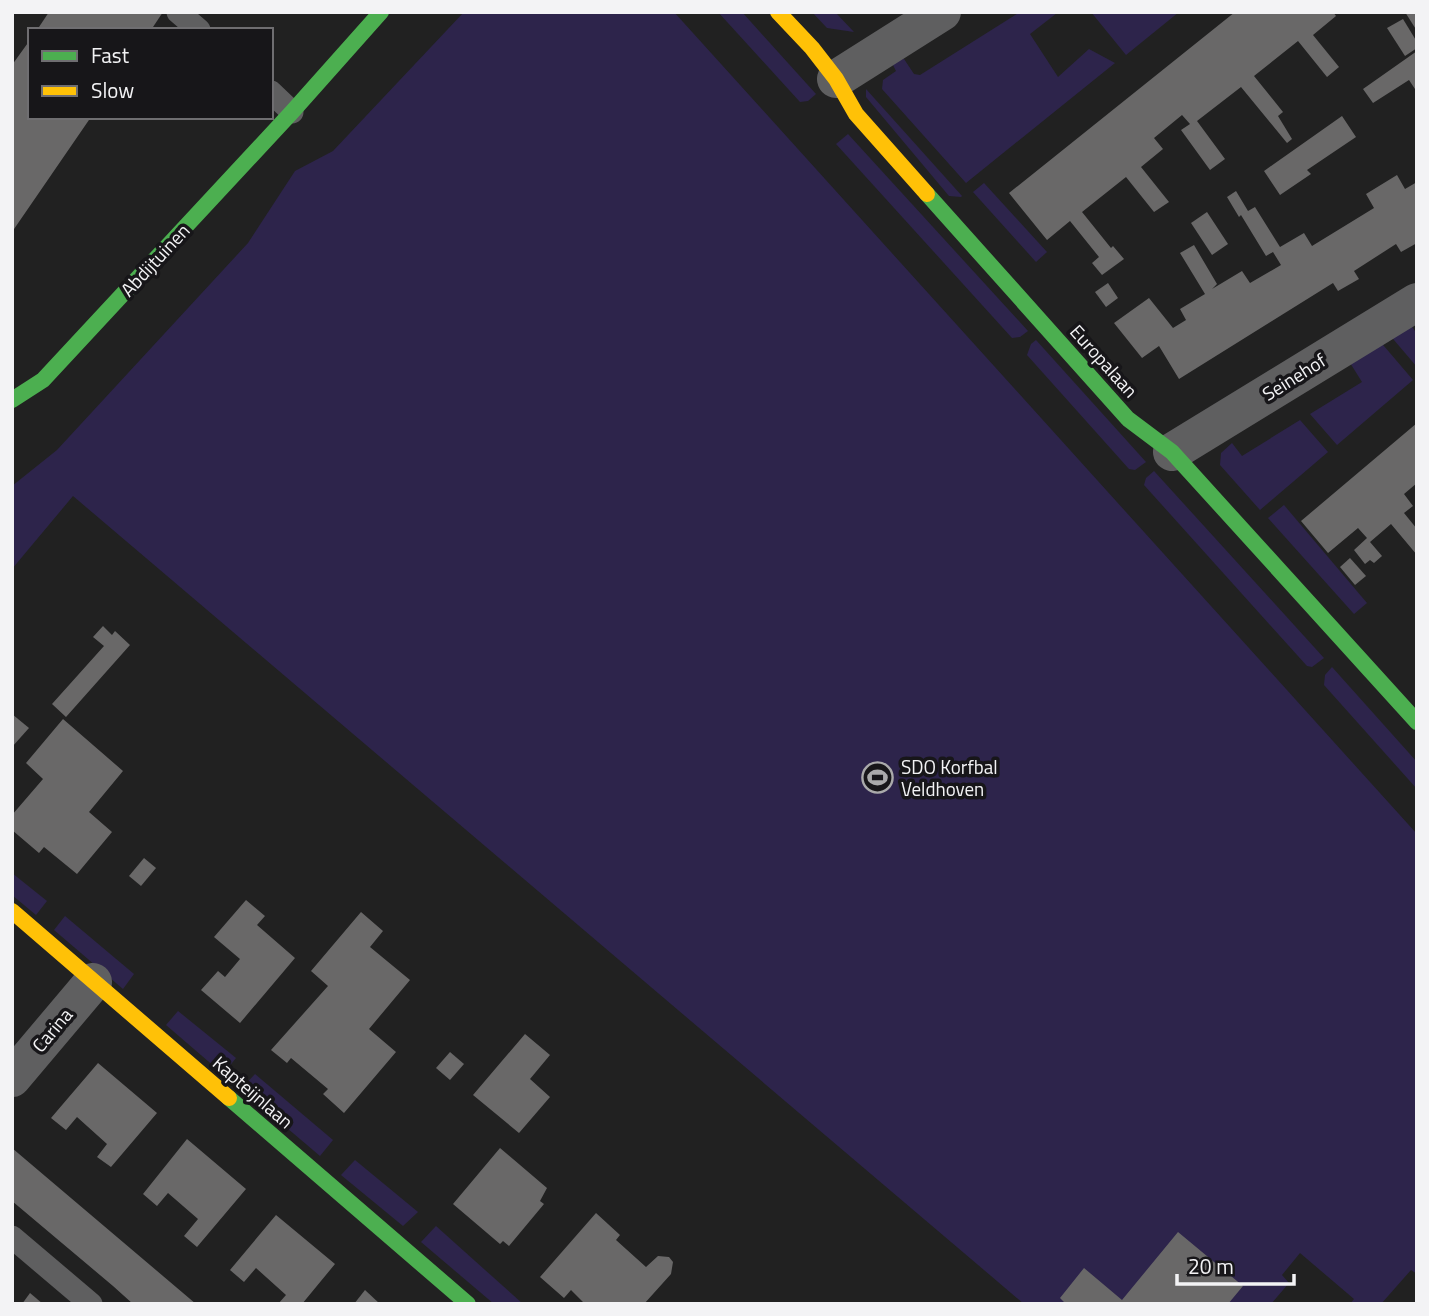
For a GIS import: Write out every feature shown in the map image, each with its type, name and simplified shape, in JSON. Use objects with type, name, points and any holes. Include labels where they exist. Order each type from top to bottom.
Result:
[{"type":"street","name":"Abdijtuinen","points":[[12,400],[43,380],[381,12]]},
{"type":"street","name":"Europalaan","points":[[778,12],[812,48],[836,79],[856,114],[1128,419],[1172,452],[1417,722]]},
{"type":"street","points":[[836,79],[942,12]]},
{"type":"street","name":"Seinehof","points":[[1172,452],[1417,302]]},
{"type":"street","name":"Kapteijnlaan","points":[[12,911],[468,1304]]},
{"type":"street","name":"Carina","points":[[12,1079],[93,982]]},
{"type":"lane","points":[[178,12],[197,28]]},
{"type":"lane","points":[[273,94],[292,112]]},
{"type":"lane","points":[[12,1237],[91,1304]]},
{"type":"shaded area","points":[[464,12],[674,12],[1417,834],[1417,1274],[1411,1270],[1381,1304],[1350,1304],[1354,1299],[1300,1253],[1282,1275],[1289,1283],[1271,1304],[1024,1304],[73,496],[12,569],[12,486],[57,450],[248,243],[295,171],[333,151]]},
{"type":"shaded area","points":[[718,12],[742,12],[816,94],[808,101],[800,102]]},
{"type":"shaded area","points":[[812,12],[835,12],[854,32],[827,28]]},
{"type":"shaded area","points":[[1020,12],[1057,13],[1030,34],[1058,77],[1089,49],[1115,63],[966,183],[882,89],[883,80],[896,71],[891,61],[904,59],[914,74],[920,75]]},
{"type":"shaded area","points":[[1091,12],[1179,12],[1126,55]]},
{"type":"shaded area","points":[[866,89],[961,197],[949,196],[866,97]]},
{"type":"shaded area","points":[[848,134],[1028,331],[1020,337],[1012,338],[836,144]]},
{"type":"shaded area","points":[[984,183],[1047,252],[1036,262],[973,192]]},
{"type":"shaded area","points":[[1408,321],[1417,334],[1417,367],[1388,333]]},
{"type":"shaded area","points":[[1378,339],[1413,380],[1337,445],[1310,414],[1362,382],[1347,358]]},
{"type":"shaded area","points":[[1036,340],[1146,462],[1135,470],[1129,469],[1027,355],[1031,344]]},
{"type":"shaded area","points":[[1300,420],[1328,452],[1260,510],[1220,465],[1221,453],[1232,443],[1242,456]]},
{"type":"shaded area","points":[[1154,471],[1324,658],[1312,667],[1307,666],[1144,485],[1146,478]]},
{"type":"shaded area","points":[[1284,505],[1367,603],[1354,614],[1268,518]]},
{"type":"shaded area","points":[[1332,667],[1417,762],[1417,789],[1324,685],[1325,675]]},
{"type":"shaded area","points":[[12,873],[47,901],[36,915],[12,895]]},
{"type":"shaded area","points":[[65,916],[134,974],[123,989],[54,930]]},
{"type":"shaded area","points":[[178,1011],[236,1058],[223,1074],[166,1025]]},
{"type":"shaded area","points":[[255,1074],[333,1140],[320,1156],[241,1089]]},
{"type":"shaded area","points":[[355,1160],[418,1212],[403,1226],[341,1175]]},
{"type":"shaded area","points":[[436,1226],[523,1304],[494,1304],[421,1242]]},
{"type":"building","points":[[49,12],[163,12],[152,28],[38,28]]},
{"type":"building","points":[[1235,12],[1333,12],[1336,16],[1313,35],[1339,67],[1327,77],[1298,41],[1254,76],[1283,112],[1278,116],[1292,139],[1287,143],[1241,87],[1197,121],[1225,159],[1210,170],[1181,130],[1190,124],[1182,115],[1154,138],[1163,149],[1141,167],[1169,202],[1154,212],[1126,177],[1082,212],[1111,248],[1113,246],[1124,259],[1102,275],[1092,263],[1099,257],[1070,221],[1047,240],[1009,193]]},
{"type":"building","points":[[1405,12],[1417,12],[1417,31]]},
{"type":"building","points":[[1403,19],[1417,42],[1417,48],[1405,56],[1387,28]]},
{"type":"building","points":[[28,43],[28,119],[90,119],[12,232],[12,65]]},
{"type":"building","points":[[1417,51],[1417,92],[1409,80],[1373,103],[1363,89]]},
{"type":"building","points":[[1342,116],[1356,137],[1307,170],[1311,174],[1280,195],[1264,171]]},
{"type":"building","points":[[1397,175],[1405,189],[1417,182],[1417,243],[1401,252],[1396,244],[1354,271],[1359,279],[1338,291],[1333,283],[1179,379],[1159,346],[1142,358],[1114,323],[1149,298],[1173,328],[1186,320],[1180,309],[1205,294],[1180,253],[1194,245],[1217,284],[1212,289],[1242,271],[1250,283],[1281,265],[1273,252],[1266,256],[1241,215],[1239,217],[1227,197],[1236,191],[1248,211],[1255,207],[1280,247],[1304,233],[1312,246],[1374,208],[1366,194]]},
{"type":"building","points":[[1207,212],[1228,244],[1212,255],[1191,223]]},
{"type":"building","points":[[1108,283],[1118,298],[1106,307],[1095,292]]},
{"type":"building","points":[[1417,423],[1417,483],[1404,494],[1413,506],[1404,513],[1417,529],[1417,555],[1391,524],[1370,542],[1382,556],[1374,563],[1370,560],[1365,564],[1354,550],[1367,538],[1358,528],[1328,553],[1301,521]]},
{"type":"building","points":[[1350,558],[1366,576],[1355,585],[1340,567]]},
{"type":"building","points":[[103,626],[112,635],[115,631],[130,645],[66,717],[52,704],[104,646],[93,637]]},
{"type":"building","points":[[12,714],[29,728],[12,747]]},
{"type":"building","points":[[63,719],[123,771],[89,812],[112,832],[77,874],[44,847],[39,853],[12,830],[12,815],[43,779],[26,763]]},
{"type":"building","points":[[144,858],[156,868],[141,886],[129,876]]},
{"type":"building","points":[[246,900],[265,916],[257,925],[295,958],[240,1023],[201,990],[218,971],[225,977],[240,959],[214,937]]},
{"type":"building","points":[[361,912],[383,931],[370,947],[410,980],[369,1029],[396,1052],[344,1113],[323,1094],[328,1089],[291,1058],[287,1063],[271,1050],[328,986],[311,971]]},
{"type":"building","points":[[525,1034],[550,1055],[530,1079],[550,1097],[519,1133],[473,1095]]},
{"type":"building","points":[[450,1052],[464,1064],[450,1080],[436,1068]]},
{"type":"building","points":[[98,1063],[157,1113],[111,1167],[97,1157],[107,1144],[77,1117],[66,1130],[51,1118]]},
{"type":"building","points":[[187,1139],[246,1189],[197,1247],[184,1236],[198,1219],[168,1193],[157,1206],[143,1194]]},
{"type":"building","points":[[12,1148],[196,1304],[133,1304],[12,1201]]},
{"type":"building","points":[[500,1148],[547,1188],[540,1201],[544,1204],[509,1246],[503,1241],[500,1244],[453,1204]]},
{"type":"building","points":[[596,1213],[620,1235],[616,1240],[646,1267],[658,1256],[669,1257],[673,1262],[671,1274],[644,1304],[581,1304],[583,1302],[571,1290],[564,1298],[540,1277]]},
{"type":"building","points":[[276,1215],[335,1264],[302,1304],[278,1304],[286,1295],[256,1268],[244,1282],[230,1270]]},
{"type":"building","points":[[1178,1232],[1243,1286],[1228,1304],[1066,1304],[1060,1298],[1084,1268],[1122,1300]]},
{"type":"building","points":[[365,1290],[380,1304],[354,1304]]},
{"type":"building","points":[[30,1293],[43,1304],[22,1304]]},
{"type":"traffic: fast","points":[[12,400],[43,380],[381,12]]},
{"type":"traffic: fast","points":[[927,194],[1128,419],[1172,452],[1417,722]]},
{"type":"traffic: fast","points":[[229,1098],[468,1304]]},
{"type":"traffic: slow","points":[[778,12],[812,48],[836,79],[856,114],[927,194]]},
{"type":"traffic: slow","points":[[12,911],[229,1098]]},
{"type":"place","name":"SDO Korfbal Veldhoven","points":[[878,778]]}]
